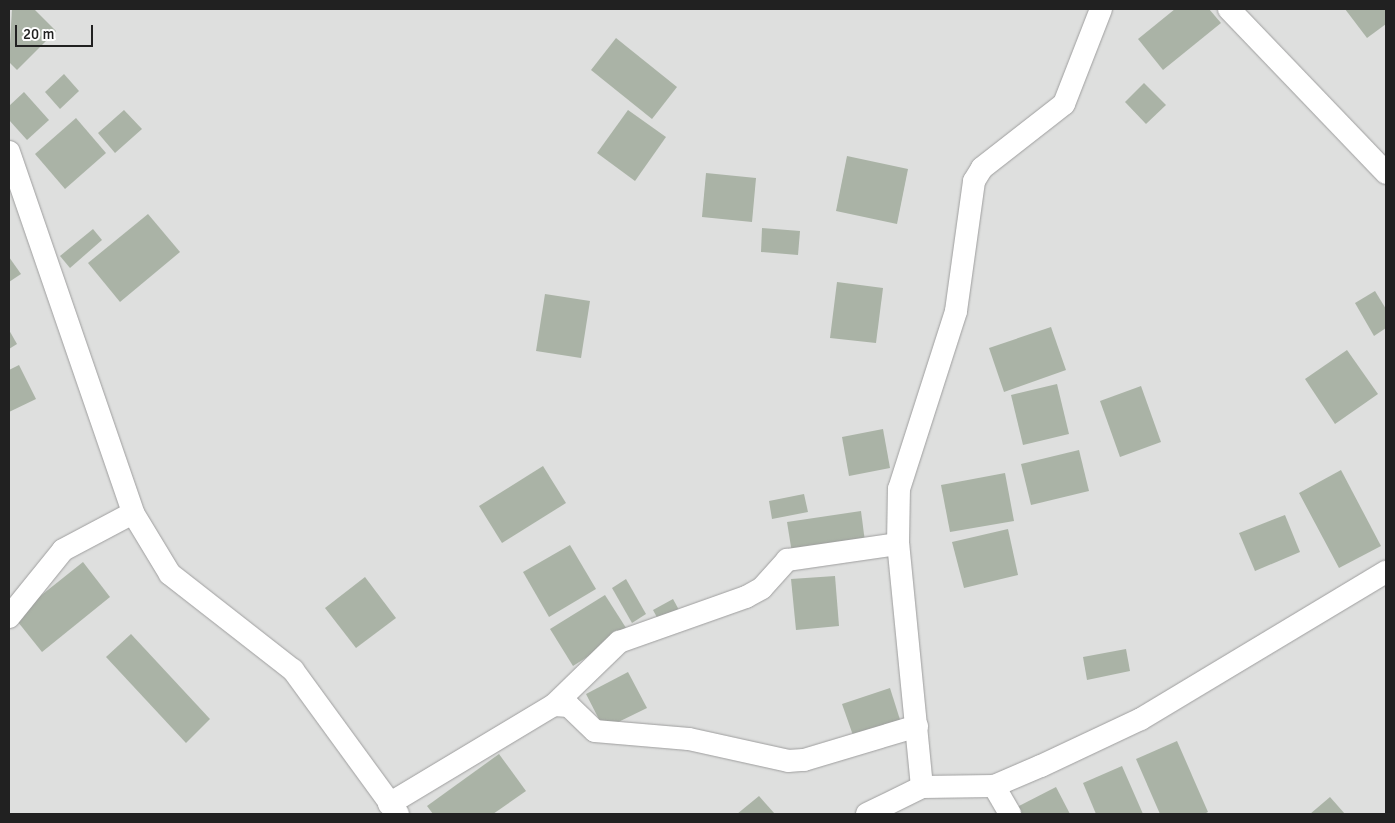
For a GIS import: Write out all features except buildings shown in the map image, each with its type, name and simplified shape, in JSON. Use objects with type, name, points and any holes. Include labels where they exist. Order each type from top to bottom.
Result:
[{"type":"street","points":[[922,787],[898,544],[899,490],[956,311],[974,181],[982,168],[1064,104],[1101,9]]},
{"type":"street","points":[[1230,9],[1386,173]]},
{"type":"street","points":[[9,152],[16,194],[133,513],[170,574],[293,670],[393,809],[554,705],[619,642],[746,597],[762,588],[787,560],[898,544]]},
{"type":"street","points":[[9,617],[63,550],[133,513]]},
{"type":"street","points":[[867,814],[922,787],[994,786],[1141,719],[1386,572]]},
{"type":"street","points":[[554,705],[569,706],[596,731],[689,739],[788,761],[804,760],[917,726]]},
{"type":"street","points":[[994,786],[1010,814]]},
{"type":"shaded area","points":[[9,9],[1386,9],[1386,814],[9,814]]}]
